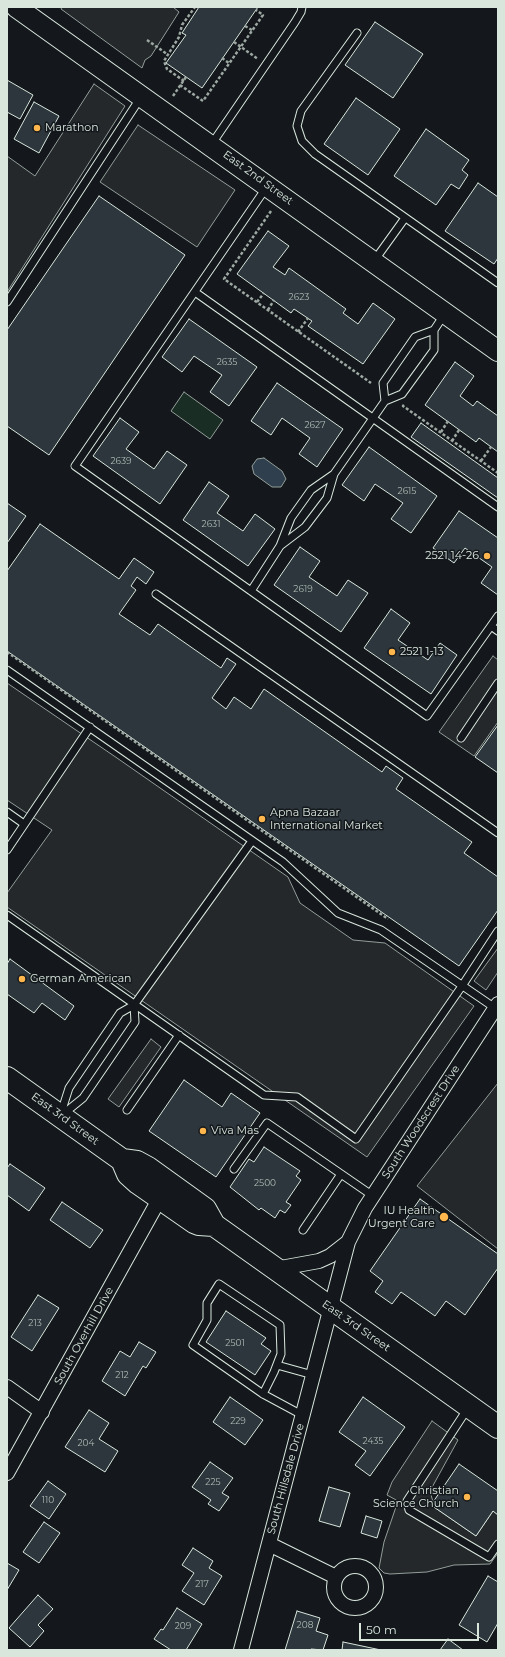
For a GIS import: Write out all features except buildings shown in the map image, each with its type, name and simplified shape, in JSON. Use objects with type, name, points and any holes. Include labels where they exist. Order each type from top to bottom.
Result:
[{"type":"main road","name":"East 3rd Street","points":[[7,1078],[122,1160],[131,1177],[160,1198],[194,1222],[199,1224],[214,1225]]},
{"type":"main road","name":"East 3rd Street","points":[[122,1160],[137,1162],[154,1172],[205,1208],[214,1225],[498,1426]]},
{"type":"street","name":"East 2nd Street","points":[[16,7],[142,95],[498,351]]},
{"type":"street","name":"South Woodscrest Drive","points":[[330,1308],[348,1242],[365,1208],[495,1012]]},
{"type":"street","name":"South Overhill Drive","points":[[7,1473],[160,1198]]},
{"type":"street","name":"South Woodscrest Drive","points":[[275,1269],[319,1261],[330,1256],[348,1242]]},
{"type":"street","name":"South Hillsdale Drive","points":[[241,1650],[330,1308]]},
{"type":"street","points":[[7,1387],[42,1412]]},
{"type":"street","points":[[269,1544],[336,1577]]},
{"type":"lane","points":[[211,145],[295,22],[301,12],[302,7]]},
{"type":"lane","points":[[357,33],[301,111],[297,126],[302,141],[315,154],[498,283]]},
{"type":"lane","points":[[8,300],[142,95]]},
{"type":"lane","points":[[268,186],[75,466],[427,716],[498,616]]},
{"type":"lane","points":[[374,261],[405,218]]},
{"type":"lane","points":[[195,292],[498,507]]},
{"type":"lane","points":[[280,546],[305,527],[327,498],[334,474],[385,401],[402,394],[434,350],[434,330],[445,313]]},
{"type":"lane","points":[[385,401],[384,383],[415,337],[434,330]]},
{"type":"lane","points":[[251,591],[280,546],[291,518],[311,490],[334,474]]},
{"type":"lane","points":[[156,594],[498,833]]},
{"type":"lane","points":[[491,626],[498,631]]},
{"type":"lane","points":[[7,670],[283,862],[338,913],[381,930],[462,986],[495,1012]]},
{"type":"lane","points":[[461,738],[498,683]]},
{"type":"lane","points":[[7,850],[90,727]]},
{"type":"lane","points":[[7,812],[24,824]]},
{"type":"lane","points":[[60,1116],[69,1088],[120,1013],[134,1005],[252,841]]},
{"type":"lane","points":[[7,915],[264,1095],[297,1097],[356,1139],[462,986],[498,931]]},
{"type":"lane","points":[[60,1116],[83,1098],[135,1022],[134,1005]]},
{"type":"lane","points":[[127,1110],[179,1035]]},
{"type":"lane","points":[[234,1169],[267,1123],[373,1196]]},
{"type":"lane","points":[[303,1230],[341,1174]]},
{"type":"lane","points":[[263,1394],[281,1354],[280,1325],[219,1284],[207,1303],[207,1320],[193,1345],[263,1394],[302,1415]]},
{"type":"lane","points":[[277,1365],[313,1375]]},
{"type":"lane","points":[[469,1406],[407,1501],[410,1510],[489,1557],[498,1544]]},
{"type":"path","points":[[184,80],[165,67],[164,61],[179,37],[180,29],[195,7]]},
{"type":"path","points":[[180,85],[203,101],[263,15],[256,10]]},
{"type":"path","points":[[245,26],[252,30]]},
{"type":"path","points":[[147,40],[167,54]]},
{"type":"path","points":[[234,42],[266,64]]},
{"type":"path","points":[[222,58],[229,63]]},
{"type":"path","points":[[174,96],[186,77]]},
{"type":"path","points":[[271,211],[224,279],[377,387]]},
{"type":"path","points":[[257,302],[264,293]]},
{"type":"path","points":[[268,310],[274,300]]},
{"type":"path","points":[[298,332],[308,318]]},
{"type":"path","points":[[408,400],[403,406],[498,473]]},
{"type":"path","points":[[441,432],[448,422]]},
{"type":"path","points":[[452,441],[459,430]]},
{"type":"path","points":[[481,461],[491,447]]},
{"type":"path","points":[[7,652],[391,921]]},
{"type":"green space","points":[[184,392],[223,420],[210,439],[171,411]]},
{"type":"shaded area","points":[[62,7],[173,7],[179,12],[151,56],[145,60],[142,68],[61,9]]},
{"type":"shaded area","points":[[94,84],[125,106],[7,292],[7,156],[35,176]]},
{"type":"shaded area","points":[[138,125],[235,190],[197,247],[100,182]]},
{"type":"shaded area","points":[[493,656],[498,660],[498,722],[474,756],[439,732]]},
{"type":"shaded area","points":[[7,683],[288,877],[300,903],[353,940],[385,943],[474,1006],[367,1157],[7,907],[7,893],[52,830],[7,800]]},
{"type":"shaded area","points":[[498,948],[498,972],[486,990],[474,981]]},
{"type":"shaded area","points":[[151,1039],[161,1047],[119,1107],[108,1099]]},
{"type":"shaded area","points":[[498,1083],[498,1249],[417,1186]]},
{"type":"shaded area","points":[[432,1421],[458,1440],[430,1491],[433,1502],[431,1505],[476,1536],[493,1511],[498,1515],[498,1553],[490,1564],[454,1565],[427,1572],[384,1573],[379,1568],[384,1542],[398,1501],[387,1495],[392,1482]]},
{"type":"water","points":[[264,458],[282,471],[286,479],[281,487],[272,487],[254,474],[252,466],[257,459]]},
{"type":"place","name":"Marathon","points":[[37,128]]},
{"type":"place","name":"2521 14-26","points":[[487,556]]},
{"type":"place","name":"2521 1-13","points":[[392,652]]},
{"type":"place","name":"Apna Bazaar International Market","points":[[262,819]]},
{"type":"place","name":"German American","points":[[22,979]]},
{"type":"place","name":"Viva Mas","points":[[203,1131]]},
{"type":"place","name":"IU Health Urgent Care","points":[[444,1217]]},
{"type":"place","name":"Christian Science Church","points":[[467,1497]]}]
